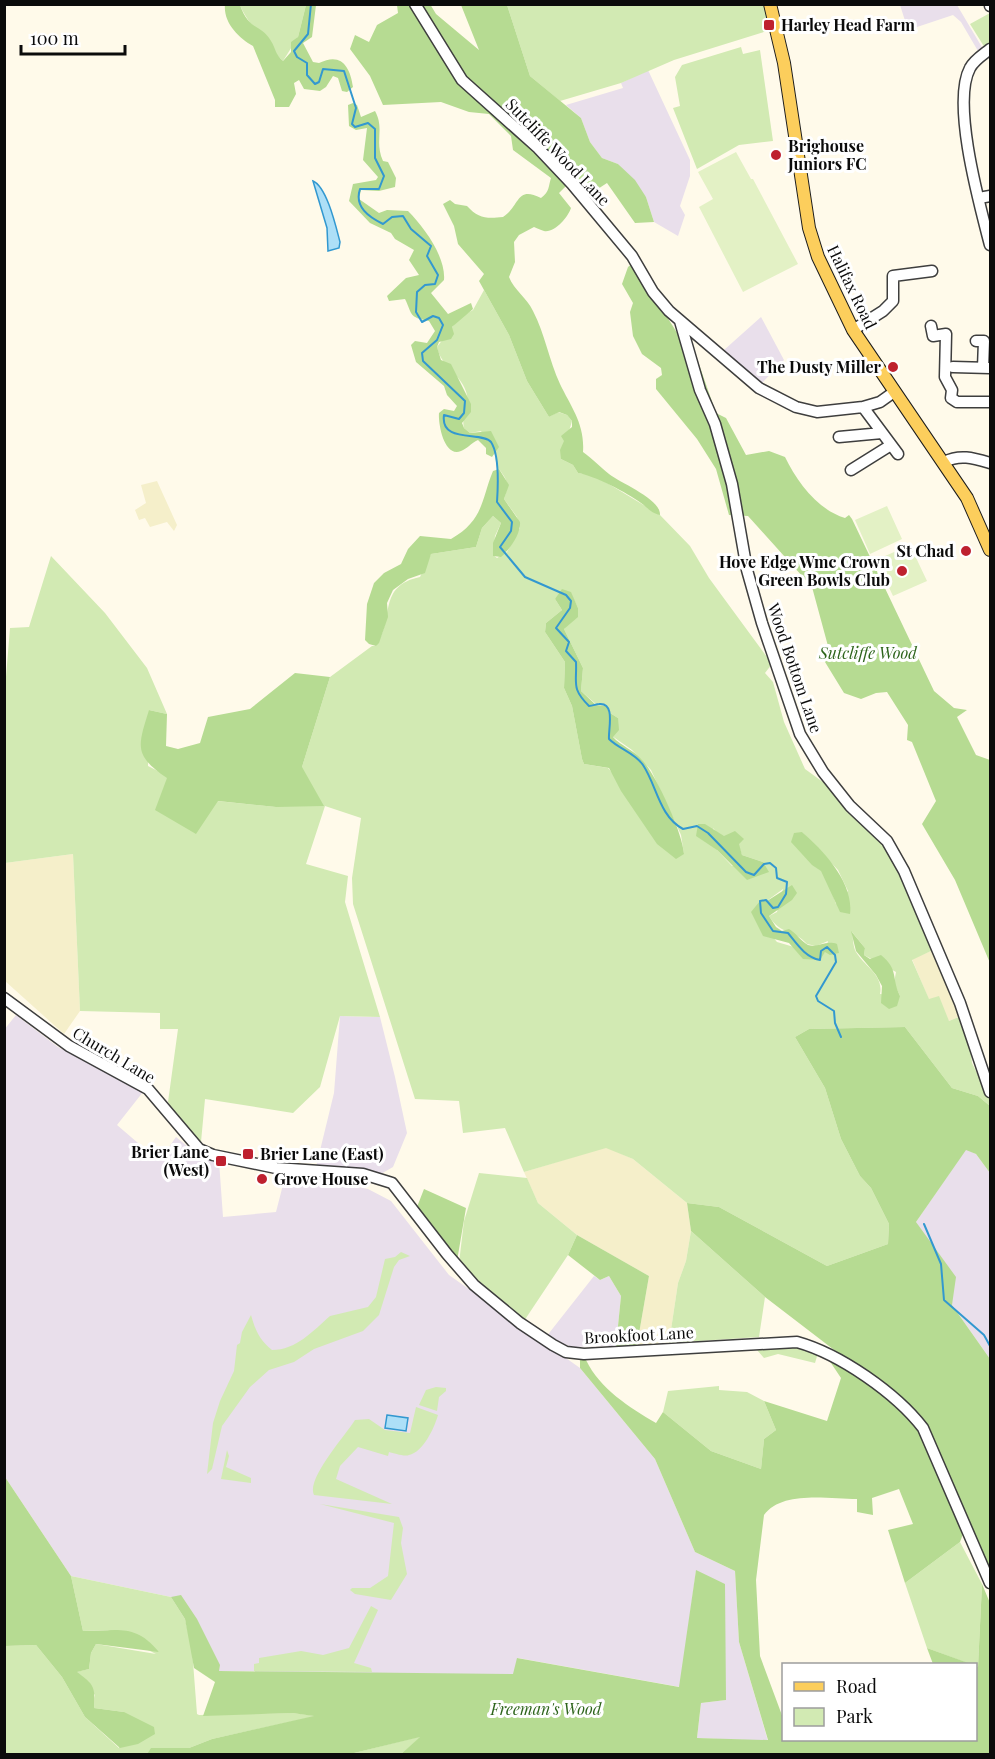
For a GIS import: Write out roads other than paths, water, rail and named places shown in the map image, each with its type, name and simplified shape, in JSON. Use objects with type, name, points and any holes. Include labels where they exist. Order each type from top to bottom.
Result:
[{"type":"main road","name":"Halifax Road","points":[[770,4],[784,63],[809,228],[818,257],[853,330],[967,498],[990,550]]},
{"type":"street","name":"Sutcliffe Wood Lane","points":[[415,4],[462,80],[538,148],[572,184],[632,256],[653,292],[680,321],[770,395],[802,409],[817,412],[880,402],[894,392]]},
{"type":"street","points":[[990,50],[970,66],[964,82],[963,107],[990,246]]},
{"type":"street","points":[[979,198],[990,196]]},
{"type":"street","points":[[853,330],[883,311],[893,301],[888,275],[932,271]]},
{"type":"street","name":"Wood Bottom Lane","points":[[680,321],[700,390],[715,424],[732,484],[747,570],[762,623],[801,734],[823,772],[850,806],[887,841],[904,871],[967,1021],[990,1092]]},
{"type":"street","points":[[931,326],[933,336],[946,334],[945,377],[952,390],[951,398],[957,402],[990,402]]},
{"type":"street","points":[[953,367],[987,368],[984,341],[976,341]]},
{"type":"street","points":[[851,470],[894,450],[863,406]]},
{"type":"street","points":[[839,437],[882,433]]},
{"type":"street","points":[[944,462],[953,457],[990,459]]},
{"type":"street","name":"Church Lane","points":[[4,998],[69,1046],[148,1089],[199,1149],[233,1159]]},
{"type":"street","name":"Brookfoot Lane","points":[[233,1159],[276,1168],[363,1174],[392,1182],[447,1254],[474,1285],[520,1323],[566,1352],[584,1354],[780,1342],[797,1342],[815,1347],[859,1372],[914,1416],[923,1428],[990,1583]]},
{"type":"water","points":[[313,181],[323,191],[330,208],[340,242],[339,248],[328,251],[327,228]]},
{"type":"water","points":[[387,1415],[408,1418],[406,1431],[385,1428]]},
{"type":"waterway","points":[[311,4],[308,34],[294,51],[297,57],[307,63],[307,75],[315,84],[319,82],[323,69],[344,71],[356,108],[352,124],[355,127],[368,123],[375,129],[375,158],[384,176],[379,189],[360,189],[361,206],[368,215],[383,224],[392,217],[403,216],[411,229],[431,246],[427,256],[438,275],[435,284],[425,285],[417,292],[416,312],[422,322],[433,316],[439,318],[443,325],[437,340],[422,353],[423,361],[465,401],[464,413],[459,419],[444,415],[448,430],[486,439],[494,447],[497,502],[512,522],[511,531],[500,547],[525,577],[566,595],[571,601],[570,608],[556,628],[569,642],[566,651],[576,662],[577,690],[589,706],[599,704],[608,707],[609,739],[636,757],[643,765],[663,809],[683,829],[697,826],[708,833],[746,872],[754,875],[764,864],[770,863],[776,868],[777,878],[787,882],[786,894],[778,907],[773,908],[766,900],[760,901],[761,913],[773,931],[788,933],[810,956],[820,960],[821,951],[827,947],[835,955],[836,962],[816,996],[818,1001],[834,1011],[835,1023],[841,1037]]},
{"type":"waterway","points":[[924,1224],[941,1264],[944,1300],[984,1335],[990,1346]]},
{"type":"place","name":"Harley Head Farm","points":[[769,25]]},
{"type":"place","name":"Brighouse Juniors FC","points":[[776,155]]},
{"type":"place","name":"The Dusty Miller","points":[[893,367]]},
{"type":"place","name":"St Chad","points":[[966,551]]},
{"type":"place","name":"Hove Edge Wmc Crown Green Bowls Club","points":[[902,571]]},
{"type":"place","name":"Brier Lane (East)","points":[[248,1154]]},
{"type":"place","name":"Brier Lane (West)","points":[[221,1161]]},
{"type":"place","name":"Grove House","points":[[262,1179]]},
{"type":"park label","name":"Sutcliffe Wood","points":[[868,653]]},
{"type":"park label","name":"Freeman's Wood","points":[[546,1709]]}]
